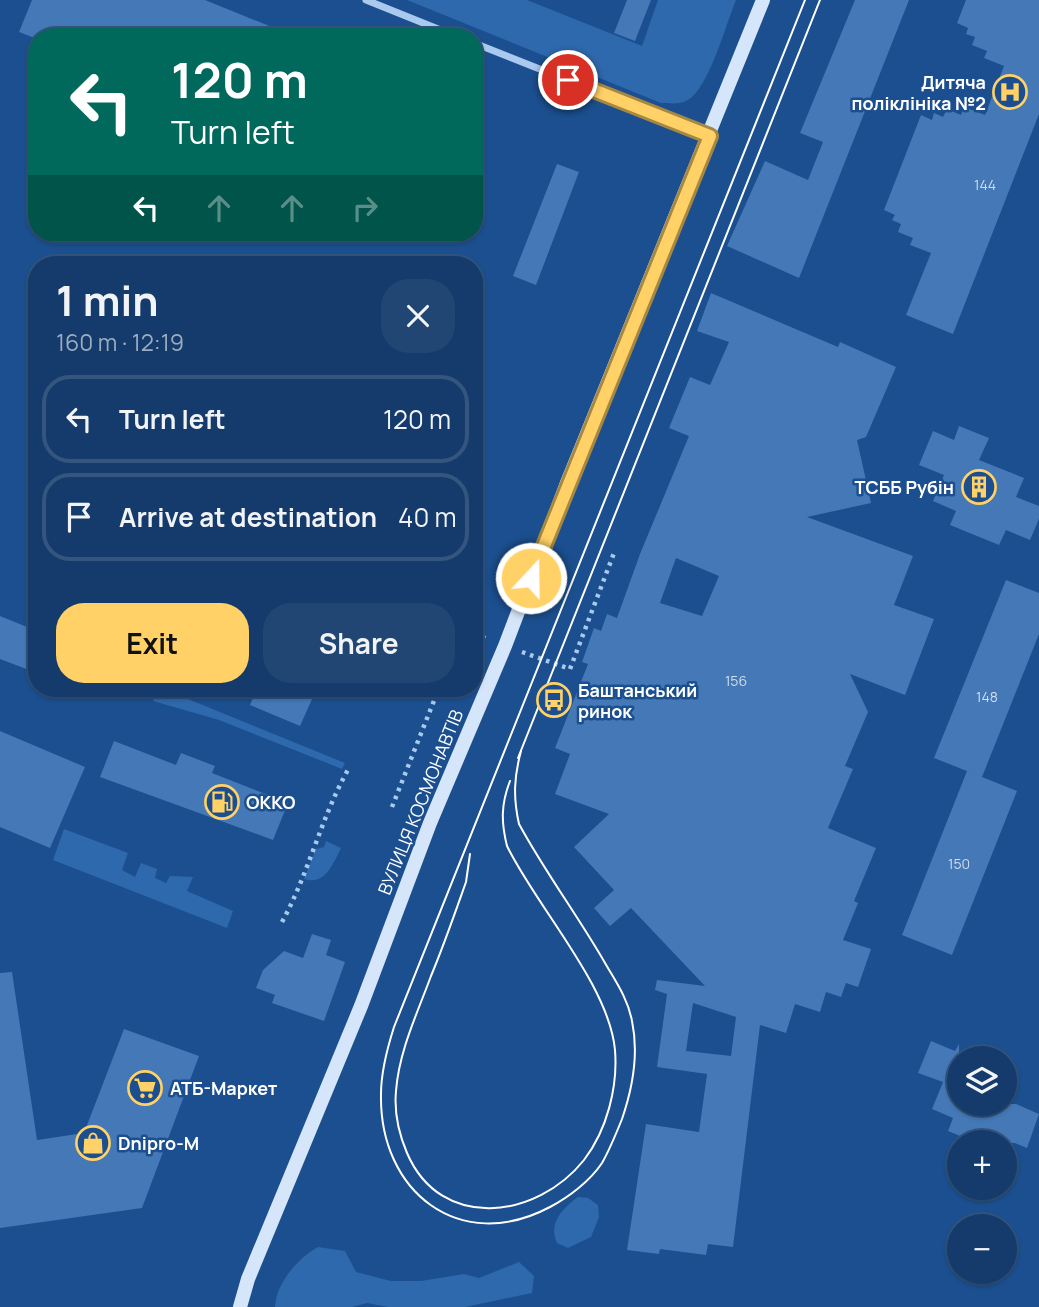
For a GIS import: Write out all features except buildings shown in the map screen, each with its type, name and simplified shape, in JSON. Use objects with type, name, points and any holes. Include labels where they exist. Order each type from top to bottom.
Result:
[{"type":"main road","name":"ВУЛИЦЯ КОСМОНАВТІВ","points":[[240,1307],[248,1279],[356,1018],[440,799],[505,646],[604,392],[763,0]]},
{"type":"street","points":[[366,0],[436,28]]},
{"type":"street","points":[[483,47],[710,136]]},
{"type":"path","points":[[483,637],[570,669],[614,553]]},
{"type":"path","points":[[392,807],[435,697]]},
{"type":"path","points":[[282,922],[296,896],[328,809],[349,768]]},
{"type":"shaded area","points":[[407,0],[527,0],[642,46],[658,0],[736,0],[703,83],[696,93],[682,103],[661,103],[483,31],[483,28],[476,28]]},
{"type":"shaded area","points":[[155,697],[183,697],[345,763],[342,769],[219,720],[153,701]]},
{"type":"shaded area","points":[[64,829],[128,853],[122,870],[135,877],[141,863],[157,869],[155,878],[166,883],[170,876],[193,877],[187,891],[233,911],[227,928],[53,860]]},
{"type":"shaded area","points":[[326,841],[341,848],[331,867],[318,879],[304,879],[316,849],[324,847]]},
{"type":"shaded area","points":[[578,1197],[588,1198],[598,1205],[599,1217],[591,1237],[568,1248],[557,1243],[555,1223],[567,1206]]},
{"type":"shaded area","points":[[318,1247],[345,1251],[356,1272],[391,1281],[421,1281],[464,1274],[479,1278],[519,1262],[534,1276],[532,1293],[465,1307],[388,1307],[367,1303],[352,1307],[275,1307],[279,1289],[289,1272]]},
{"type":"tram line","points":[[521,751],[515,787],[519,824],[595,946],[628,1005],[634,1033],[635,1058],[632,1083],[622,1119],[605,1158],[591,1176],[572,1193],[550,1207],[517,1220],[485,1223],[456,1218],[431,1205],[410,1185],[394,1160],[384,1129],[381,1094],[387,1052],[394,1027],[805,0]]},
{"type":"tram line","points":[[518,758],[820,0]]},
{"type":"tram line","points":[[470,854],[466,882],[405,1047],[398,1076],[396,1107],[404,1146],[422,1178],[442,1196],[466,1205],[491,1208],[516,1205],[541,1195],[564,1180],[584,1160],[605,1122],[615,1079],[615,1050],[610,1025],[600,999],[507,846],[503,813],[510,781]]},
{"type":"place","name":"Дитяча поліклініка №2","points":[[1010,92]]},
{"type":"place","name":"ТСББ Рубін","points":[[979,487]]},
{"type":"place","name":"Баштанський ринок","points":[[554,700]]},
{"type":"place","name":"ОККО","points":[[222,802]]},
{"type":"place","name":"АТБ-Маркет","points":[[145,1088]]},
{"type":"place","name":"Dnipro-M","points":[[93,1143]]},
{"type":"route","points":[[531,578],[567,483],[710,136],[568,80]]}]
